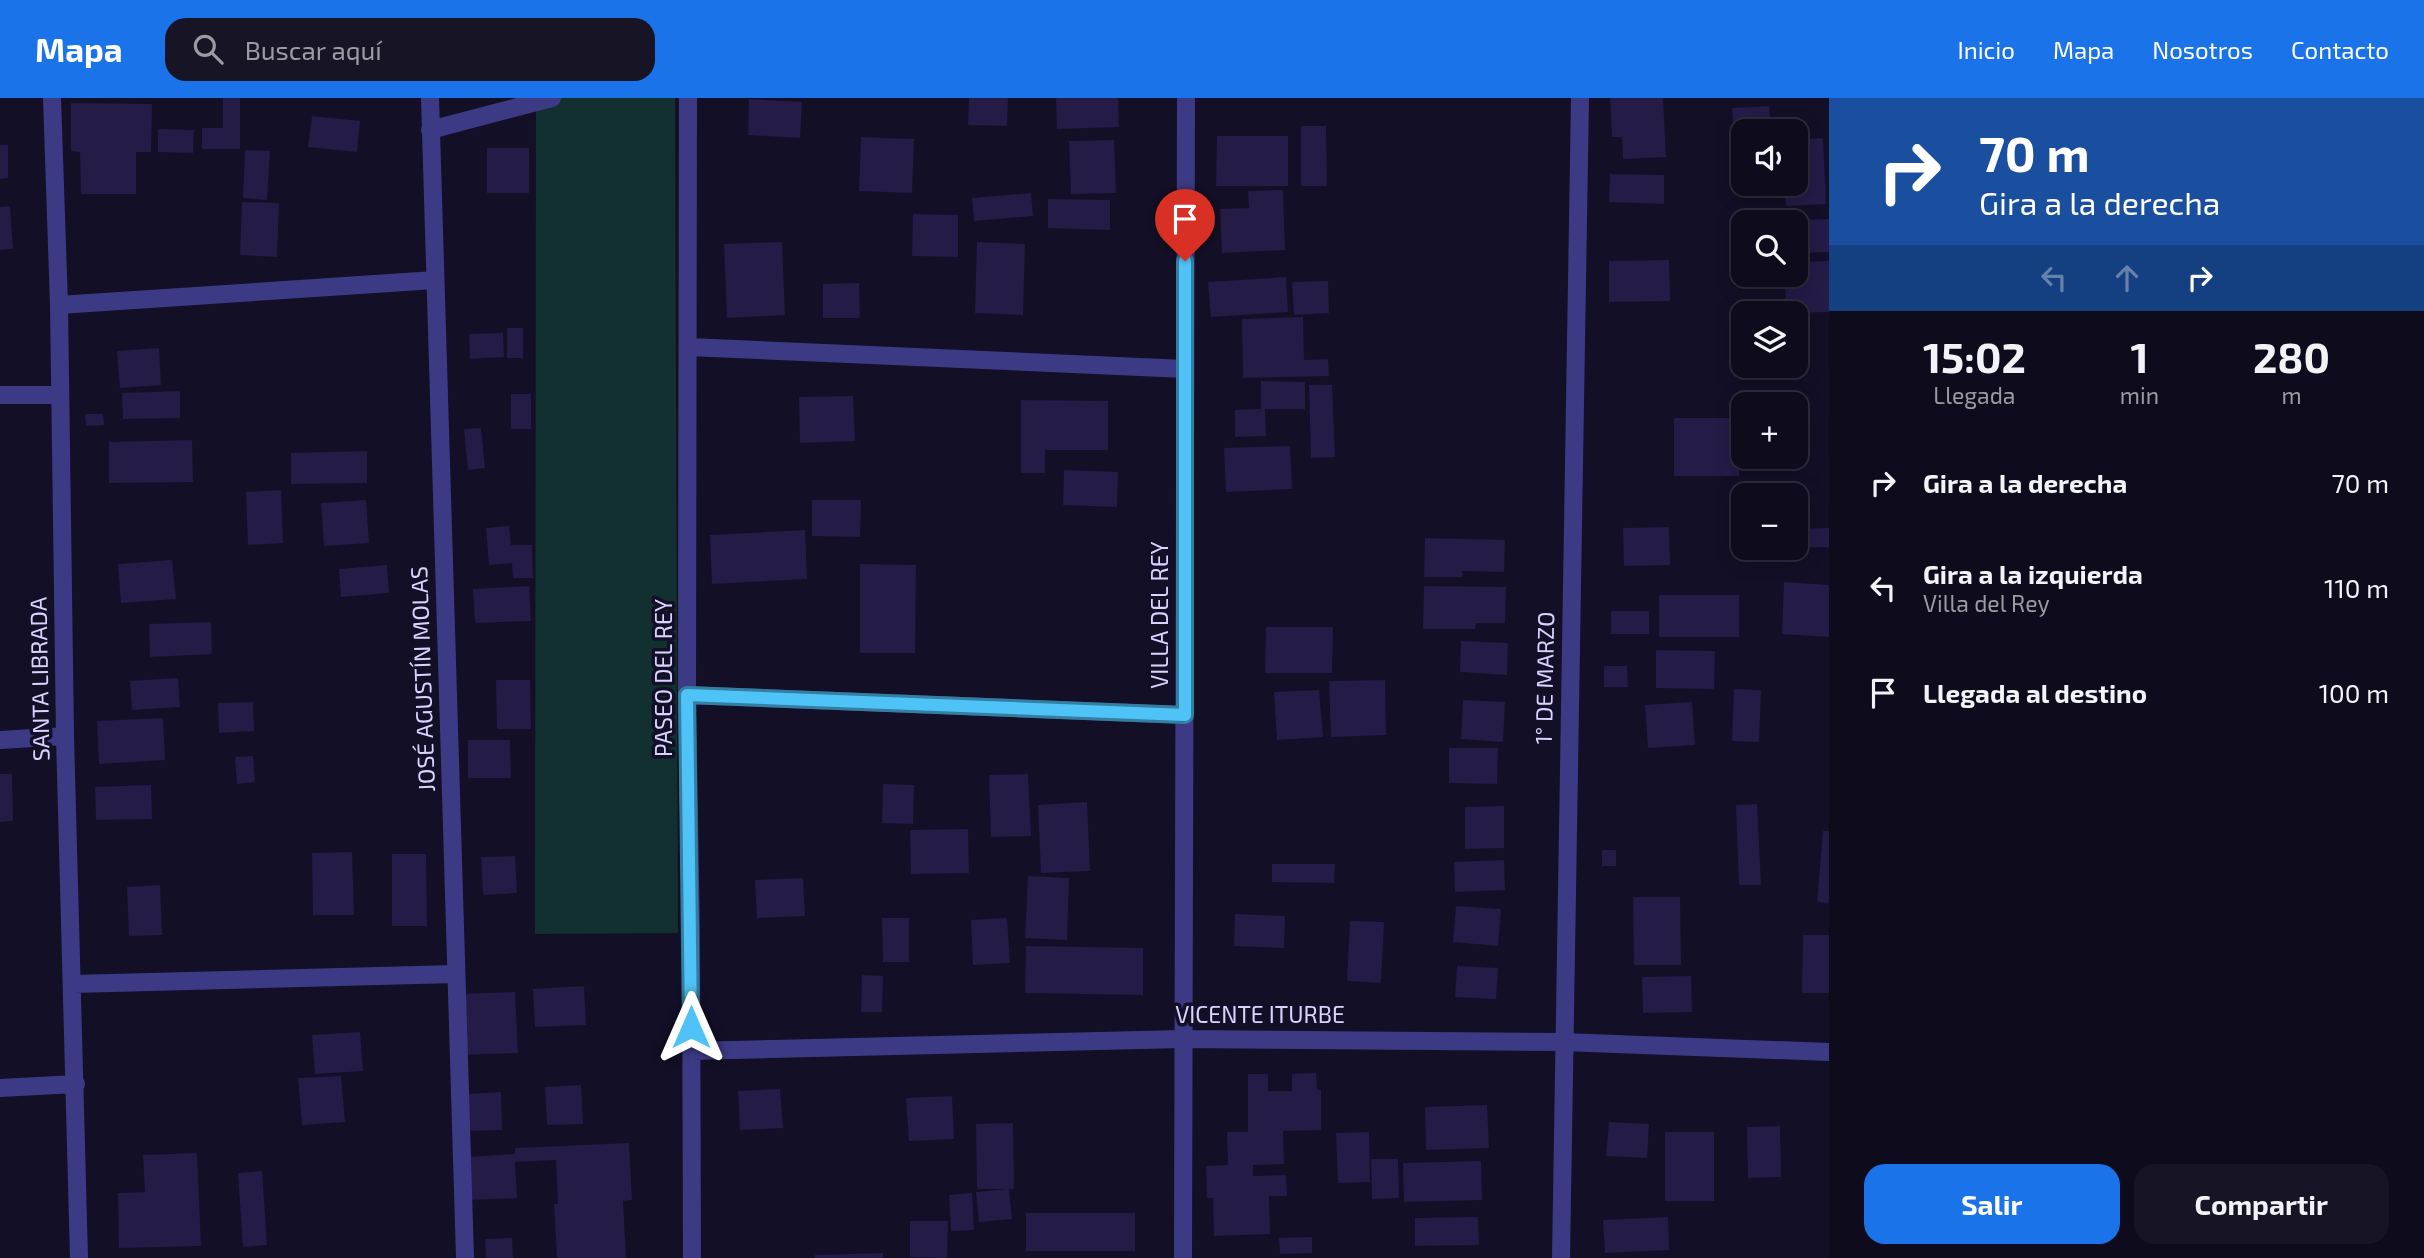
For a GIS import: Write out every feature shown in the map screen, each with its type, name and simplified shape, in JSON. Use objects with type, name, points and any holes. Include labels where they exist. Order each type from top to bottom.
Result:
[{"type":"street","name":"SANTA LIBRADA","points":[[52,98],[59,304],[65,736],[79,1258]]},
{"type":"street","name":"JOSÉ AGUSTÍN MOLAS","points":[[429,98],[465,1258]]},
{"type":"street","points":[[430,130],[552,98]]},
{"type":"street","name":"PASEO DEL REY","points":[[688,98],[687,695],[692,1258]]},
{"type":"street","name":"VILLA DEL REY","points":[[1183,1258],[1186,98]]},
{"type":"street","name":"1° DE MARZO","points":[[1561,1258],[1580,98]]},
{"type":"street","points":[[59,304],[435,280]]},
{"type":"street","points":[[689,347],[1185,369]]},
{"type":"street","points":[[0,396],[59,395]]},
{"type":"street","points":[[687,695],[1185,715]]},
{"type":"street","points":[[0,740],[65,736]]},
{"type":"street","points":[[73,984],[456,974]]},
{"type":"street","name":"VICENTE ITURBE","points":[[691,1051],[1182,1038],[1563,1042],[1829,1052]]},
{"type":"street","points":[[0,1087],[76,1084]]},
{"type":"green space","points":[[536,98],[675,98],[678,933],[535,934]]},
{"type":"building","points":[[223,98],[240,98],[240,149],[202,149],[202,128],[223,128]]},
{"type":"building","points":[[969,98],[1008,98],[1007,126],[968,125]]},
{"type":"building","points":[[1056,98],[1118,98],[1119,127],[1057,129]]},
{"type":"building","points":[[1610,98],[1663,98],[1666,157],[1623,159],[1622,137],[1612,137]]},
{"type":"building","points":[[749,99],[802,102],[800,138],[748,135]]},
{"type":"building","points":[[71,103],[152,104],[151,152],[136,152],[136,194],[81,194],[80,152],[71,151]]},
{"type":"building","points":[[1769,106],[1770,119],[1733,119],[1732,108]]},
{"type":"building","points":[[312,116],[360,121],[357,152],[308,147]]},
{"type":"building","points":[[1301,126],[1326,126],[1327,186],[1301,186]]},
{"type":"building","points":[[158,129],[194,130],[193,153],[158,152]]},
{"type":"building","points":[[1217,136],[1288,136],[1288,186],[1216,186]]},
{"type":"building","points":[[861,137],[914,139],[912,193],[859,191]]},
{"type":"building","points":[[1823,138],[1826,204],[1786,206],[1786,196],[1808,196],[1808,139]]},
{"type":"building","points":[[1114,140],[1116,193],[1071,194],[1069,141]]},
{"type":"building","points":[[0,145],[8,145],[8,178],[0,179]]},
{"type":"building","points":[[487,148],[529,148],[529,193],[487,193]]},
{"type":"building","points":[[245,150],[270,151],[267,200],[243,198]]},
{"type":"building","points":[[1610,174],[1664,175],[1664,204],[1609,202]]},
{"type":"building","points":[[1283,190],[1285,250],[1222,253],[1220,209],[1249,208],[1248,191]]},
{"type":"building","points":[[1031,193],[1033,216],[974,221],[972,198]]},
{"type":"building","points":[[1048,199],[1110,200],[1110,230],[1048,228]]},
{"type":"building","points":[[242,202],[279,203],[277,257],[240,255]]},
{"type":"building","points":[[10,206],[13,249],[0,250],[0,207]]},
{"type":"building","points":[[913,214],[958,215],[958,257],[912,256]]},
{"type":"building","points":[[1829,219],[1829,252],[1808,253],[1808,220]]},
{"type":"building","points":[[782,242],[785,315],[727,318],[724,244]]},
{"type":"building","points":[[977,242],[1025,244],[1023,315],[975,313]]},
{"type":"building","points":[[1669,260],[1670,301],[1609,302],[1609,261]]},
{"type":"building","points":[[1829,261],[1829,312],[1808,312],[1808,301],[1786,301],[1785,287],[1808,287],[1808,262]]},
{"type":"building","points":[[1286,277],[1288,312],[1211,317],[1208,282]]},
{"type":"building","points":[[1328,281],[1329,313],[1294,315],[1292,282]]},
{"type":"building","points":[[859,283],[860,318],[823,318],[823,284]]},
{"type":"building","points":[[1303,317],[1304,360],[1328,359],[1329,376],[1243,378],[1242,319]]},
{"type":"building","points":[[507,328],[523,328],[523,358],[507,358]]},
{"type":"building","points":[[503,333],[504,357],[470,359],[469,334]]},
{"type":"building","points":[[159,348],[161,385],[120,388],[117,351]]},
{"type":"building","points":[[1261,381],[1305,382],[1305,409],[1265,409],[1266,436],[1235,437],[1235,410],[1261,409]]},
{"type":"building","points":[[1309,385],[1332,385],[1335,457],[1311,458]]},
{"type":"building","points":[[180,391],[180,418],[123,419],[122,393]]},
{"type":"building","points":[[511,394],[531,394],[531,429],[511,429]]},
{"type":"building","points":[[853,396],[855,441],[800,443],[799,397]]},
{"type":"building","points":[[1021,400],[1108,401],[1108,450],[1045,450],[1045,473],[1021,473]]},
{"type":"building","points":[[85,414],[103,414],[104,425],[86,426]]},
{"type":"building","points":[[1674,418],[1731,418],[1731,469],[1739,469],[1739,476],[1674,476]]},
{"type":"building","points":[[481,428],[485,468],[468,470],[464,429]]},
{"type":"building","points":[[192,440],[193,482],[109,483],[109,442]]},
{"type":"building","points":[[1290,446],[1292,489],[1226,492],[1224,448]]},
{"type":"building","points":[[367,451],[367,483],[291,484],[291,453]]},
{"type":"building","points":[[1064,470],[1118,472],[1117,507],[1063,505]]},
{"type":"building","points":[[281,490],[283,543],[248,545],[246,492]]},
{"type":"building","points":[[366,500],[369,543],[324,546],[321,503]]},
{"type":"building","points":[[812,500],[861,500],[860,537],[812,536]]},
{"type":"building","points":[[509,526],[511,545],[532,545],[533,578],[513,578],[512,563],[489,565],[486,528]]},
{"type":"building","points":[[1669,527],[1670,565],[1624,566],[1623,528]]},
{"type":"building","points":[[1829,528],[1829,547],[1808,547],[1808,529]]},
{"type":"building","points":[[805,530],[807,579],[712,584],[710,535]]},
{"type":"building","points":[[1425,538],[1505,540],[1504,572],[1462,571],[1463,577],[1424,577]]},
{"type":"building","points":[[172,560],[176,599],[121,603],[118,564]]},
{"type":"building","points":[[860,564],[916,565],[915,653],[860,653]]},
{"type":"building","points":[[387,565],[389,593],[341,597],[339,569]]},
{"type":"building","points":[[1784,582],[1829,585],[1829,637],[1782,634]]},
{"type":"building","points":[[529,586],[531,621],[475,623],[473,589]]},
{"type":"building","points":[[1424,586],[1506,587],[1505,623],[1476,623],[1475,629],[1423,629]]},
{"type":"building","points":[[1659,595],[1739,595],[1739,637],[1659,637]]},
{"type":"building","points":[[1611,611],[1649,611],[1649,634],[1611,634]]},
{"type":"building","points":[[211,622],[212,654],[150,657],[149,624]]},
{"type":"building","points":[[1266,627],[1333,627],[1332,673],[1265,673]]},
{"type":"building","points":[[1461,641],[1508,643],[1507,675],[1460,672]]},
{"type":"building","points":[[1656,650],[1715,651],[1714,689],[1656,688]]},
{"type":"building","points":[[1604,666],[1627,666],[1628,687],[1604,687]]},
{"type":"building","points":[[178,678],[180,707],[132,710],[130,681]]},
{"type":"building","points":[[496,680],[530,680],[531,729],[497,729]]},
{"type":"building","points":[[1385,680],[1386,735],[1331,737],[1329,681]]},
{"type":"building","points":[[1734,689],[1761,690],[1759,742],[1732,741]]},
{"type":"building","points":[[1319,690],[1323,737],[1277,740],[1274,692]]},
{"type":"building","points":[[1463,700],[1505,702],[1503,742],[1461,739]]},
{"type":"building","points":[[253,702],[254,731],[219,733],[218,703]]},
{"type":"building","points":[[1692,702],[1695,745],[1648,748],[1645,705]]},
{"type":"building","points":[[163,718],[165,760],[99,764],[97,721]]},
{"type":"building","points":[[468,740],[510,740],[511,778],[468,778]]},
{"type":"building","points":[[1449,748],[1498,748],[1497,784],[1449,783]]},
{"type":"building","points":[[253,756],[255,782],[237,784],[235,757]]},
{"type":"building","points":[[0,774],[12,774],[13,821],[0,822]]},
{"type":"building","points":[[1028,774],[1031,836],[991,837],[989,775]]},
{"type":"building","points":[[883,784],[914,785],[913,824],[882,823]]},
{"type":"building","points":[[151,785],[152,819],[96,820],[95,787]]},
{"type":"building","points":[[1087,802],[1090,871],[1041,873],[1038,805]]},
{"type":"building","points":[[1757,804],[1761,885],[1739,885],[1736,805]]},
{"type":"building","points":[[1504,806],[1504,848],[1465,849],[1465,807]]},
{"type":"building","points":[[968,829],[969,873],[911,874],[910,830]]},
{"type":"building","points":[[1823,831],[1829,831],[1829,903],[1817,902]]},
{"type":"building","points":[[1602,850],[1616,850],[1616,866],[1602,866]]},
{"type":"building","points":[[352,852],[354,915],[313,915],[312,853]]},
{"type":"building","points":[[392,854],[426,854],[427,926],[392,926]]},
{"type":"building","points":[[515,856],[517,893],[483,895],[481,857]]},
{"type":"building","points":[[1504,860],[1505,890],[1455,892],[1454,862]]},
{"type":"building","points":[[1272,864],[1335,864],[1334,883],[1272,882]]},
{"type":"building","points":[[1028,876],[1069,878],[1067,940],[1025,938]]},
{"type":"building","points":[[803,878],[805,916],[757,918],[755,880]]},
{"type":"building","points":[[160,885],[162,935],[129,936],[127,887]]},
{"type":"building","points":[[1633,897],[1680,897],[1681,965],[1634,965]]},
{"type":"building","points":[[1456,906],[1501,909],[1498,946],[1453,942]]},
{"type":"building","points":[[1235,914],[1285,916],[1284,948],[1234,946]]},
{"type":"building","points":[[882,918],[909,918],[909,962],[883,962]]},
{"type":"building","points":[[1007,918],[1010,963],[973,965],[971,920]]},
{"type":"building","points":[[1350,921],[1384,922],[1381,983],[1347,981]]},
{"type":"building","points":[[1803,935],[1829,935],[1829,993],[1802,993]]},
{"type":"building","points":[[1026,946],[1143,948],[1143,995],[1025,993]]},
{"type":"building","points":[[1457,966],[1498,968],[1496,999],[1455,997]]},
{"type":"building","points":[[862,975],[883,976],[882,1012],[861,1012]]},
{"type":"building","points":[[1691,976],[1692,1012],[1643,1013],[1642,977]]},
{"type":"building","points":[[584,986],[586,1025],[535,1027],[533,989]]},
{"type":"building","points":[[515,992],[518,1053],[461,1055],[458,994]]},
{"type":"building","points":[[360,1032],[363,1071],[315,1074],[312,1035]]},
{"type":"building","points":[[1316,1073],[1317,1090],[1321,1090],[1321,1130],[1283,1131],[1284,1164],[1253,1165],[1253,1176],[1286,1175],[1287,1196],[1269,1196],[1270,1234],[1214,1236],[1213,1198],[1207,1198],[1206,1166],[1228,1165],[1227,1132],[1248,1132],[1248,1074],[1268,1074],[1268,1091],[1292,1091],[1292,1074]]},
{"type":"building","points":[[341,1076],[345,1122],[302,1125],[298,1078]]},
{"type":"building","points":[[581,1085],[583,1124],[547,1125],[545,1087]]},
{"type":"building","points":[[780,1089],[783,1128],[740,1130],[738,1091]]},
{"type":"building","points":[[501,1092],[502,1130],[469,1131],[467,1094]]},
{"type":"building","points":[[952,1096],[954,1139],[909,1141],[906,1098]]},
{"type":"building","points":[[1487,1105],[1489,1148],[1426,1150],[1425,1107]]},
{"type":"building","points":[[1609,1122],[1649,1124],[1647,1158],[1606,1156]]},
{"type":"building","points":[[1013,1123],[1014,1189],[977,1189],[976,1124]]},
{"type":"building","points":[[1780,1126],[1781,1177],[1748,1178],[1747,1127]]},
{"type":"building","points":[[1369,1132],[1370,1182],[1338,1183],[1336,1133]]},
{"type":"building","points":[[1665,1132],[1714,1132],[1714,1201],[1665,1201]]},
{"type":"building","points":[[629,1143],[632,1200],[623,1201],[626,1258],[557,1258],[554,1204],[558,1204],[556,1160],[515,1162],[517,1198],[470,1200],[468,1157],[515,1154],[515,1148]]},
{"type":"building","points":[[197,1153],[201,1246],[119,1248],[118,1193],[145,1192],[143,1155]]},
{"type":"building","points":[[1371,1159],[1398,1159],[1399,1198],[1372,1199]]},
{"type":"building","points":[[1481,1161],[1482,1200],[1404,1202],[1403,1163]]},
{"type":"building","points":[[262,1171],[267,1245],[243,1247],[238,1173]]},
{"type":"building","points":[[1009,1189],[1012,1219],[979,1222],[976,1192]]},
{"type":"building","points":[[972,1193],[974,1230],[951,1231],[949,1195]]},
{"type":"building","points":[[1026,1213],[1135,1213],[1135,1251],[1026,1251]]},
{"type":"building","points":[[1478,1217],[1479,1245],[1415,1246],[1415,1218]]},
{"type":"building","points":[[1668,1217],[1669,1250],[1605,1253],[1603,1220]]},
{"type":"building","points":[[910,1221],[948,1221],[947,1258],[910,1257]]},
{"type":"building","points":[[1312,1237],[1312,1253],[1280,1254],[1279,1238]]},
{"type":"building","points":[[512,1238],[513,1258],[486,1258],[485,1239]]},
{"type":"building","points":[[883,1253],[883,1258],[815,1258],[815,1255]]},
{"type":"route","points":[[691,1027],[687,695],[1185,715],[1185,261]]}]
